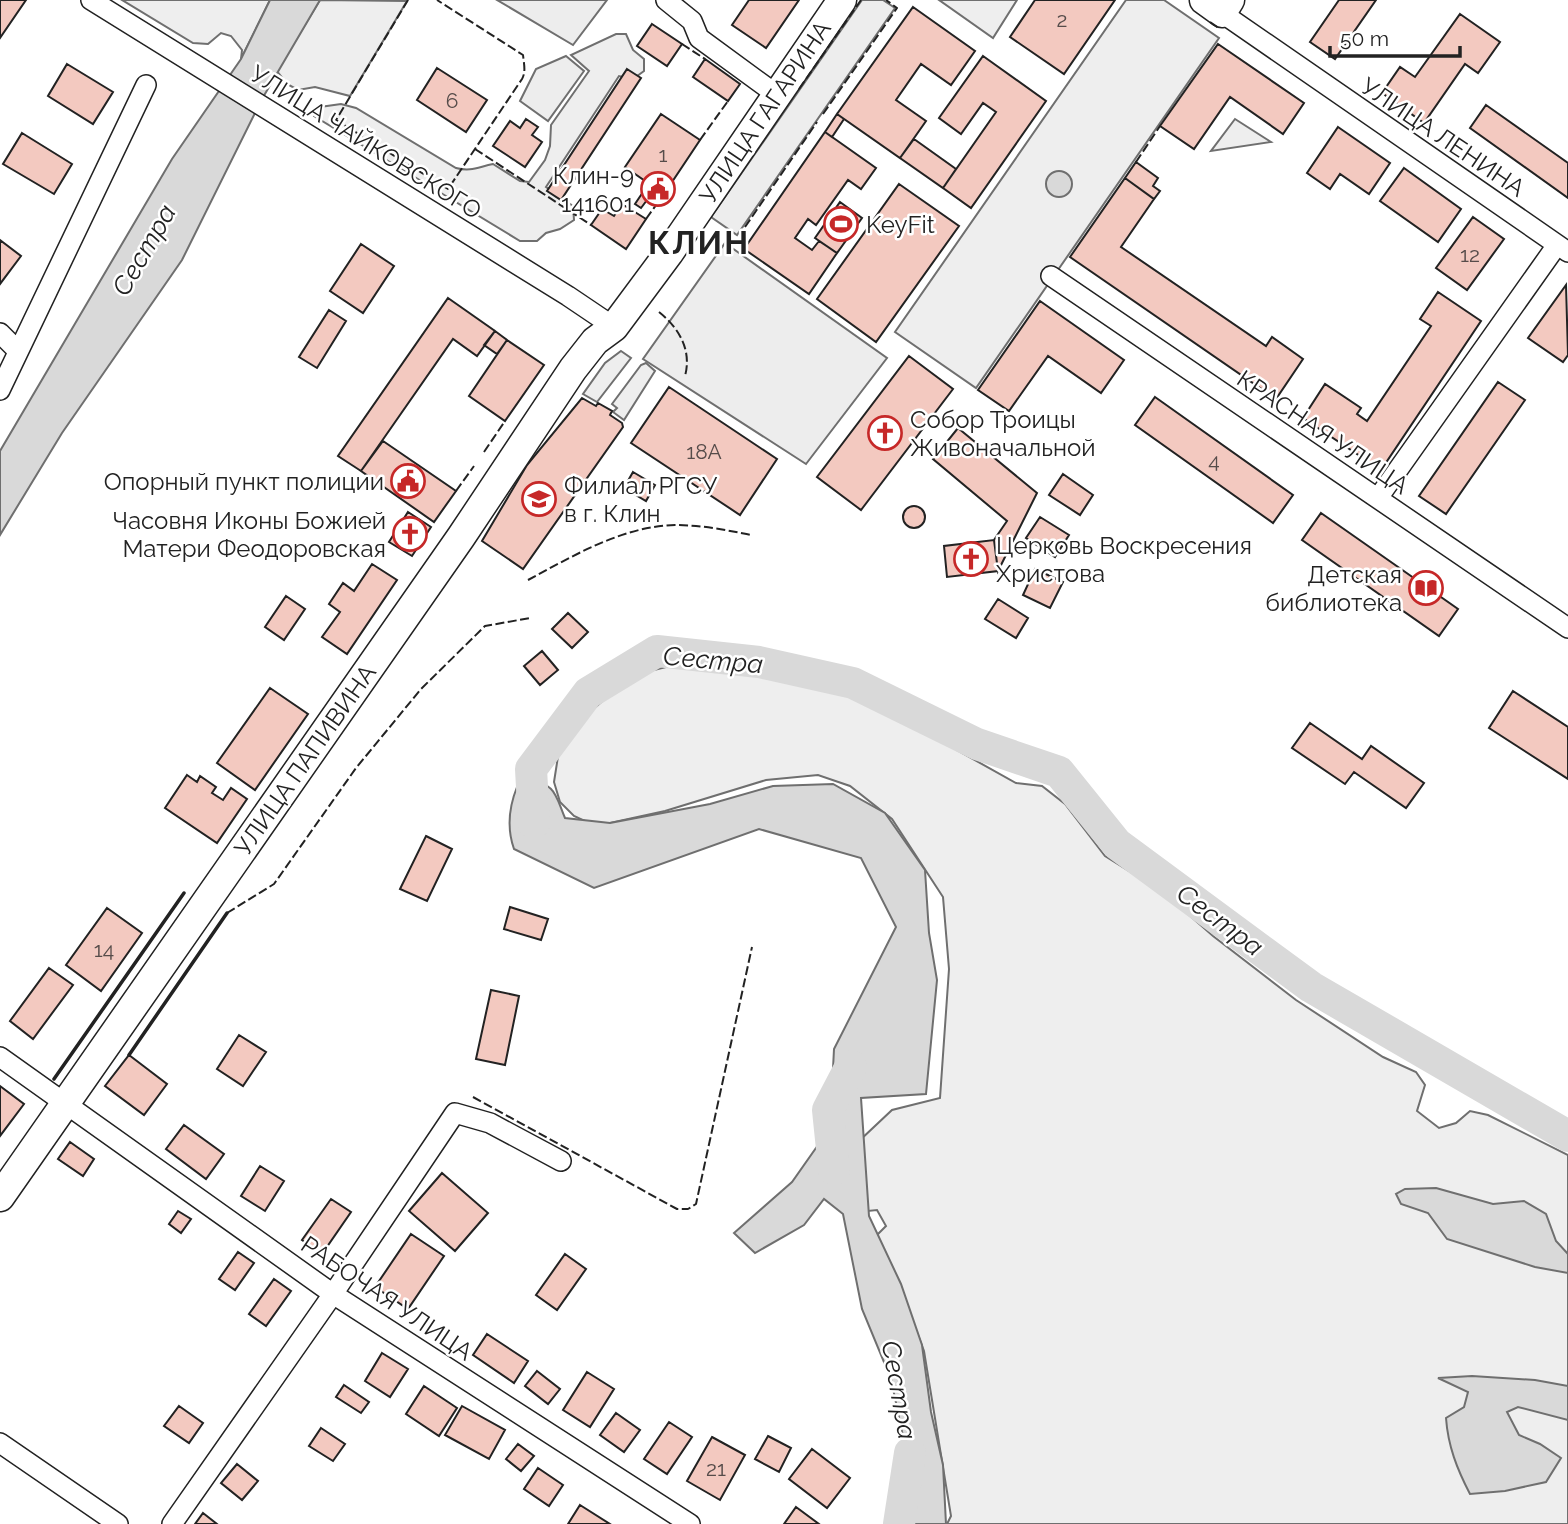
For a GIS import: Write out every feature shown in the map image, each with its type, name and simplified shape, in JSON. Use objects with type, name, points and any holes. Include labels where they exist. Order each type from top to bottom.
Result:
[{"type":"highway","name":"УЛИЦА ГАГАРИНА","points":[[614,327],[669,253],[842,0]]},
{"type":"highway","name":"УЛИЦА ПАПИВИНА","points":[[0,1197],[461,537],[573,369],[595,341],[614,327]]},
{"type":"street","name":"УЛИЦА ЧАЙКОВСКОГО","points":[[91,0],[614,327]]},
{"type":"street","points":[[666,0],[692,21],[699,38],[777,94]]},
{"type":"street","name":"УЛИЦА ЛЕНИНА","points":[[1219,4],[1563,249]]},
{"type":"street","points":[[0,390],[146,86]]},
{"type":"street","points":[[1378,498],[1563,249]]},
{"type":"street","name":"КРАСНАЯ УЛИЦА","points":[[1051,276],[1568,628]]},
{"type":"street","points":[[0,333],[17,351]]},
{"type":"street","name":"РАБОЧАЯ УЛИЦА","points":[[0,1057],[333,1294],[690,1524]]},
{"type":"street","points":[[172,1524],[456,1113],[490,1123],[561,1161]]},
{"type":"street","points":[[0,1443],[118,1524]]},
{"type":"shaded area","points":[[122,0],[270,0],[241,59],[242,50],[231,36],[221,33],[208,44],[193,43]]},
{"type":"shaded area","points":[[320,0],[407,1],[350,96],[315,87],[298,90],[287,84],[277,71]]},
{"type":"shaded area","points":[[497,0],[607,0],[573,45]]},
{"type":"shaded area","points":[[862,0],[883,0],[895,8],[737,235],[711,217]]},
{"type":"shaded area","points":[[939,0],[1017,0],[993,38]]},
{"type":"shaded area","points":[[1126,0],[1164,0],[1219,38],[976,388],[895,332]]},
{"type":"shaded area","points":[[616,34],[626,34],[633,50],[644,59],[644,71],[633,79],[619,76],[546,187],[573,206],[574,220],[560,229],[546,233],[537,241],[520,241],[314,116],[320,107],[341,104],[356,108],[456,168],[470,169],[493,164],[520,181],[529,182],[545,160],[550,146],[551,125],[589,71],[571,55]]},
{"type":"shaded area","points":[[566,56],[584,71],[548,121],[520,101],[536,69]]},
{"type":"shaded area","points":[[1235,119],[1271,142],[1211,151]]},
{"type":"shaded area","points":[[725,243],[887,358],[806,464],[643,359]]},
{"type":"shaded area","points":[[621,351],[631,358],[597,402],[583,394],[605,363]]},
{"type":"shaded area","points":[[646,363],[655,371],[624,420],[613,412],[617,408],[612,404],[641,365]]},
{"type":"shaded area","points":[[682,663],[708,663],[792,677],[858,695],[1016,783],[1042,786],[1065,804],[1105,856],[1164,893],[1213,936],[1296,1000],[1383,1057],[1416,1072],[1425,1085],[1417,1111],[1439,1128],[1456,1123],[1470,1111],[1488,1115],[1568,1155],[1568,1524],[947,1524],[951,1516],[924,1351],[900,1288],[875,1237],[886,1226],[877,1210],[858,1212],[858,1142],[892,1110],[940,1098],[949,969],[943,897],[892,819],[850,786],[818,775],[766,780],[665,811],[610,823],[589,823],[574,816],[560,802],[554,782],[559,750],[589,713],[617,688],[650,671]]},
{"type":"water","points":[[270,0],[320,0],[262,99],[182,260],[62,433],[0,535],[0,451],[172,159],[241,59]]},
{"type":"water","points":[[1059,171],[1068,175],[1072,184],[1068,193],[1059,197],[1050,193],[1046,184],[1050,175]]},
{"type":"water","points":[[527,781],[549,787],[565,818],[610,823],[710,804],[773,786],[833,784],[885,813],[925,870],[929,933],[937,980],[926,1094],[861,1098],[869,1216],[901,1284],[922,1345],[931,1412],[943,1465],[946,1524],[902,1524],[904,1441],[891,1379],[862,1309],[843,1214],[824,1199],[804,1225],[755,1253],[734,1233],[792,1182],[830,1128],[834,1049],[896,927],[861,858],[759,829],[594,888],[514,849],[510,826],[512,802],[517,787]]},
{"type":"water","points":[[1436,1188],[1493,1204],[1524,1201],[1546,1214],[1556,1241],[1568,1254],[1568,1273],[1535,1267],[1447,1239],[1428,1213],[1401,1204],[1396,1194],[1405,1189]]},
{"type":"water","points":[[1472,1376],[1535,1380],[1568,1386],[1568,1420],[1518,1407],[1507,1412],[1519,1435],[1540,1444],[1561,1458],[1546,1482],[1505,1491],[1470,1494],[1454,1457],[1446,1418],[1464,1407],[1468,1392],[1438,1378]]},
{"type":"building","points":[[0,0],[26,0],[0,38]]},
{"type":"building","points":[[749,0],[799,0],[766,48],[732,25]]},
{"type":"building","points":[[1035,0],[1115,0],[1064,74],[1010,37]]},
{"type":"building","points":[[1339,0],[1376,0],[1335,59],[1310,42]]},
{"type":"building","points":[[913,7],[975,51],[951,85],[921,64],[896,100],[926,121],[900,158],[837,114]]},
{"type":"building","points":[[1460,14],[1500,42],[1478,73],[1465,64],[1424,123],[1382,93],[1400,67],[1415,77]]},
{"type":"building","points":[[652,24],[682,44],[667,66],[637,46]]},
{"type":"building","points":[[1218,44],[1304,103],[1283,134],[1230,97],[1194,149],[1160,126]]},
{"type":"building","points":[[983,56],[1046,101],[971,208],[943,188],[996,112],[983,103],[961,134],[939,118]]},
{"type":"building","points":[[705,59],[740,84],[728,101],[693,77]]},
{"type":"building","points":[[67,64],[113,92],[93,124],[48,96]]},
{"type":"building","points":[[437,68],[487,100],[466,132],[417,100]]},
{"type":"building","points":[[627,69],[641,78],[561,200],[547,191]]},
{"type":"building","points":[[1486,105],[1568,163],[1568,198],[1470,128]]},
{"type":"building","points":[[661,114],[700,140],[664,194],[625,167]]},
{"type":"building","points":[[837,114],[844,119],[832,137],[825,132]]},
{"type":"building","points":[[526,119],[538,127],[532,135],[542,142],[525,167],[493,146],[510,121],[520,128]]},
{"type":"building","points":[[1338,127],[1390,163],[1369,194],[1340,174],[1330,189],[1307,173]]},
{"type":"building","points":[[825,132],[876,168],[861,189],[848,180],[816,225],[808,219],[795,238],[812,250],[819,241],[837,253],[809,294],[744,249]]},
{"type":"building","points":[[22,133],[72,164],[54,194],[3,164]]},
{"type":"building","points":[[914,139],[956,169],[943,188],[900,158]]},
{"type":"building","points":[[1136,162],[1158,178],[1153,186],[1160,191],[1154,199],[1125,178]]},
{"type":"building","points":[[1404,168],[1461,209],[1438,242],[1380,201]]},
{"type":"building","points":[[1125,178],[1154,199],[1121,247],[1266,346],[1272,337],[1303,359],[1276,399],[1070,257]]},
{"type":"building","points":[[899,184],[959,226],[876,342],[817,299]]},
{"type":"building","points":[[643,192],[650,196],[641,208],[635,204]]},
{"type":"building","points":[[840,202],[862,218],[837,253],[815,238]]},
{"type":"building","points":[[622,204],[646,219],[626,249],[591,225],[602,209],[614,216]]},
{"type":"building","points":[[1473,217],[1504,239],[1467,290],[1436,268]]},
{"type":"building","points":[[0,240],[21,256],[0,284]]},
{"type":"building","points":[[361,244],[394,266],[363,313],[330,291]]},
{"type":"building","points":[[1566,285],[1568,355],[1563,362],[1528,338]]},
{"type":"building","points":[[1438,292],[1481,321],[1381,470],[1303,418],[1325,384],[1361,408],[1357,414],[1367,421],[1431,326],[1420,319]]},
{"type":"building","points":[[448,298],[495,331],[477,356],[453,339],[361,471],[338,456]]},
{"type":"building","points":[[1040,301],[1124,360],[1101,393],[1048,356],[1009,411],[978,390]]},
{"type":"building","points":[[329,310],[346,321],[317,368],[299,357]]},
{"type":"building","points":[[495,331],[507,340],[497,354],[484,345]]},
{"type":"building","points":[[507,340],[544,365],[505,421],[469,396]]},
{"type":"building","name":"Собор Троицы Живоначальной","points":[[909,356],[953,389],[861,510],[817,477]]},
{"type":"building","points":[[1498,382],[1525,400],[1446,514],[1419,496]]},
{"type":"building","points":[[669,387],[777,459],[740,515],[631,443]]},
{"type":"building","points":[[1155,397],[1293,495],[1273,523],[1135,425]]},
{"type":"building","name":"Филиал РГСУ в г. Клин","points":[[582,398],[612,411],[610,415],[622,423],[623,427],[523,569],[482,541],[527,465]]},
{"type":"building","points":[[958,428],[1037,493],[998,571],[994,540],[1007,521],[933,459]]},
{"type":"building","name":"Опорный пункт полиции","points":[[383,441],[456,491],[434,522],[361,471]]},
{"type":"building","points":[[633,472],[655,485],[646,501],[624,488]]},
{"type":"building","points":[[1063,474],[1093,495],[1080,515],[1049,495]]},
{"type":"building","points":[[914,506],[922,509],[925,517],[922,525],[914,528],[906,525],[903,517],[906,509]]},
{"type":"building","name":"Часовня Иконы Божией Матери Феодоровская","points":[[408,512],[431,527],[412,556],[389,542]]},
{"type":"building","points":[[1321,513],[1458,609],[1439,636],[1302,540]]},
{"type":"building","points":[[1040,517],[1069,535],[1055,557],[1026,538]]},
{"type":"building","name":"Церковь Воскресения Христова","points":[[994,540],[998,571],[947,577],[944,546]]},
{"type":"building","points":[[372,564],[397,580],[347,654],[322,637],[340,612],[329,604],[343,583],[354,591]]},
{"type":"building","points":[[1035,569],[1063,582],[1050,608],[1023,595]]},
{"type":"building","points":[[286,596],[305,609],[284,640],[265,627]]},
{"type":"building","points":[[998,599],[1028,618],[1016,638],[985,619]]},
{"type":"building","points":[[568,613],[588,632],[572,648],[552,629]]},
{"type":"building","points":[[542,651],[558,670],[540,685],[524,666]]},
{"type":"building","points":[[270,688],[308,714],[255,790],[217,763]]},
{"type":"building","points":[[1513,691],[1568,727],[1568,779],[1489,728]]},
{"type":"building","points":[[1310,723],[1362,759],[1371,746],[1424,783],[1406,808],[1354,772],[1345,784],[1292,748]]},
{"type":"building","points":[[187,775],[197,782],[200,776],[216,787],[212,793],[223,800],[231,788],[247,799],[217,843],[165,808]]},
{"type":"building","points":[[426,836],[452,849],[427,901],[400,889]]},
{"type":"building","points":[[510,907],[548,919],[541,940],[504,929]]},
{"type":"building","points":[[107,908],[142,933],[101,991],[66,965]]},
{"type":"building","points":[[49,968],[73,985],[33,1039],[10,1021]]},
{"type":"building","points":[[491,990],[519,996],[505,1065],[476,1059]]},
{"type":"building","points":[[239,1035],[266,1052],[243,1086],[217,1069]]},
{"type":"building","points":[[129,1055],[167,1084],[144,1115],[105,1086]]},
{"type":"building","points":[[0,1086],[24,1104],[0,1136]]},
{"type":"building","points":[[184,1125],[224,1154],[206,1179],[166,1149]]},
{"type":"building","points":[[70,1142],[94,1159],[83,1176],[58,1159]]},
{"type":"building","points":[[260,1166],[284,1181],[265,1211],[241,1196]]},
{"type":"building","points":[[442,1173],[488,1213],[455,1251],[409,1211]]},
{"type":"building","points":[[331,1199],[351,1212],[322,1254],[302,1240]]},
{"type":"building","points":[[178,1211],[191,1219],[181,1233],[169,1224]]},
{"type":"building","points":[[411,1234],[444,1256],[408,1309],[375,1287]]},
{"type":"building","points":[[238,1252],[254,1263],[235,1290],[219,1279]]},
{"type":"building","points":[[565,1254],[586,1269],[557,1310],[536,1295]]},
{"type":"building","points":[[274,1279],[291,1291],[266,1326],[249,1314]]},
{"type":"building","points":[[487,1334],[528,1361],[514,1383],[473,1355]]},
{"type":"building","points":[[382,1353],[408,1369],[390,1397],[365,1381]]},
{"type":"building","points":[[537,1371],[560,1389],[548,1404],[525,1386]]},
{"type":"building","points":[[587,1372],[614,1389],[590,1427],[563,1410]]},
{"type":"building","points":[[344,1385],[369,1402],[361,1413],[336,1397]]},
{"type":"building","points":[[424,1386],[457,1408],[439,1436],[406,1414]]},
{"type":"building","points":[[179,1406],[203,1423],[189,1443],[164,1426]]},
{"type":"building","points":[[462,1406],[505,1430],[489,1459],[445,1435]]},
{"type":"building","points":[[616,1413],[640,1430],[624,1452],[600,1435]]},
{"type":"building","points":[[669,1422],[692,1437],[667,1474],[644,1459]]},
{"type":"building","points":[[321,1428],[345,1444],[333,1461],[309,1446]]},
{"type":"building","points":[[768,1436],[791,1448],[779,1472],[755,1459]]},
{"type":"building","points":[[712,1437],[745,1455],[720,1500],[687,1481]]},
{"type":"building","points":[[518,1444],[534,1456],[521,1471],[506,1459]]},
{"type":"building","points":[[812,1449],[850,1478],[827,1508],[789,1479]]},
{"type":"building","points":[[237,1464],[258,1481],[242,1500],[221,1483]]},
{"type":"building","points":[[538,1468],[563,1485],[549,1506],[524,1489]]},
{"type":"building","points":[[580,1505],[610,1524],[568,1524]]},
{"type":"building","points":[[796,1507],[819,1524],[784,1524]]},
{"type":"building","points":[[203,1513],[217,1524],[195,1524]]},
{"type":"waterway","name":"Сестра","points":[[534,823],[531,769],[588,693],[657,651],[759,662],[853,683],[977,744],[1059,772],[1117,844],[1311,987],[1568,1136]]},
{"type":"waterway","name":"Сестра","points":[[834,1169],[828,1110],[851,1066]]},
{"type":"waterway","name":"Сестра","points":[[899,1524],[910,1453]]},
{"type":"fence","points":[[408,0],[336,120],[448,189],[522,79],[524,68],[523,55],[437,0]]},
{"type":"fence","points":[[799,89],[861,0]]},
{"type":"fence","points":[[823,114],[897,8],[886,0]]},
{"type":"fence","points":[[1210,22],[1220,29]]},
{"type":"fence","points":[[682,44],[705,59]]},
{"type":"fence","points":[[700,140],[728,101]]},
{"type":"fence","points":[[745,227],[817,122]]},
{"type":"fence","points":[[1136,162],[1160,126]]},
{"type":"fence","points":[[475,149],[591,225]]},
{"type":"fence","points":[[646,219],[664,194]]},
{"type":"fence","points":[[659,312],[682,340],[687,357],[685,376]]},
{"type":"fence","points":[[484,452],[505,421]]},
{"type":"fence","points":[[456,491],[474,466]]},
{"type":"fence","points":[[528,580],[599,544],[636,531],[675,525],[751,535]]},
{"type":"fence","points":[[227,913],[274,884],[356,768],[421,689],[485,626],[530,618]]},
{"type":"fence","points":[[473,1097],[677,1209],[688,1209],[696,1204],[752,947]]},
{"type":"wall","points":[[54,1079],[184,893]]},
{"type":"wall","points":[[129,1055],[227,913]]},
{"type":"place","name":"Клин-9 141601","points":[[658,189]]},
{"type":"place","name":"KeyFit","points":[[841,224]]},
{"type":"place","name":"Собор Троицы Живоначальной","points":[[885,433]]},
{"type":"place","name":"Опорный пункт полиции","points":[[408,481]]},
{"type":"place","name":"Филиал РГСУ в г. Клин","points":[[539,499]]},
{"type":"place","name":"Часовня Иконы Божией Матери Феодоровская","points":[[410,534]]},
{"type":"place","name":"Церковь Воскресения Христова","points":[[971,559]]},
{"type":"place","name":"Детская библиотека","points":[[1426,588]]},
{"type":"district","name":"КЛИН","points":[[699,242]]}]
